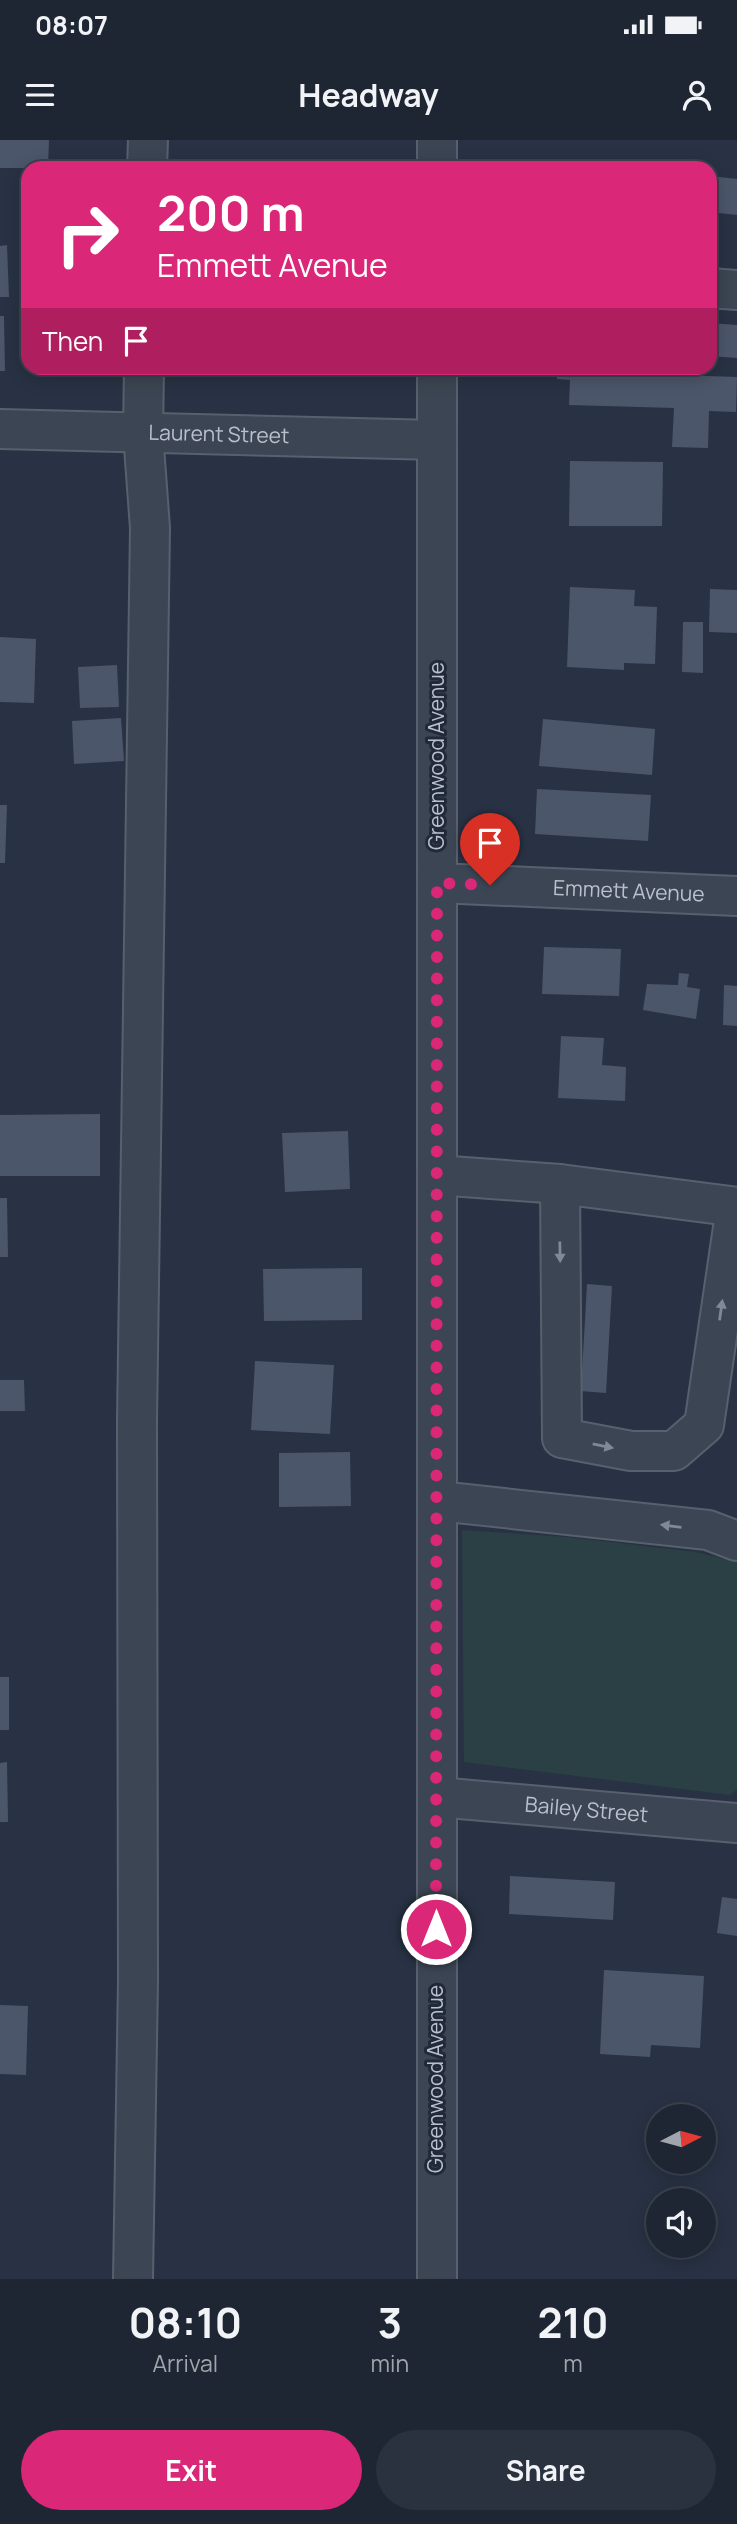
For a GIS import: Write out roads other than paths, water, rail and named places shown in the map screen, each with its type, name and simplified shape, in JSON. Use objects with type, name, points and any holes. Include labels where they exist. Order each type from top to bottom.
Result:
[{"type":"street","points":[[148,140],[148,161]]},
{"type":"street","points":[[437,140],[437,161]]},
{"type":"street","points":[[717,289],[737,290]]},
{"type":"street","points":[[133,2279],[138,1981],[137,1420],[150,528],[143,433],[144,375]]},
{"type":"street","name":"Greenwood Avenue","points":[[437,375],[437,2279]]},
{"type":"street","name":"Laurent Street","points":[[0,429],[437,440]]},
{"type":"street","name":"Emmett Avenue","points":[[437,883],[737,896]]},
{"type":"street","points":[[437,1175],[559,1184],[736,1207],[704,1425],[674,1451],[631,1451],[562,1438],[559,1184]]},
{"type":"street","points":[[438,1501],[697,1529],[737,1541]]},
{"type":"street","name":"Bailey Street","points":[[437,1797],[737,1823]]}]
